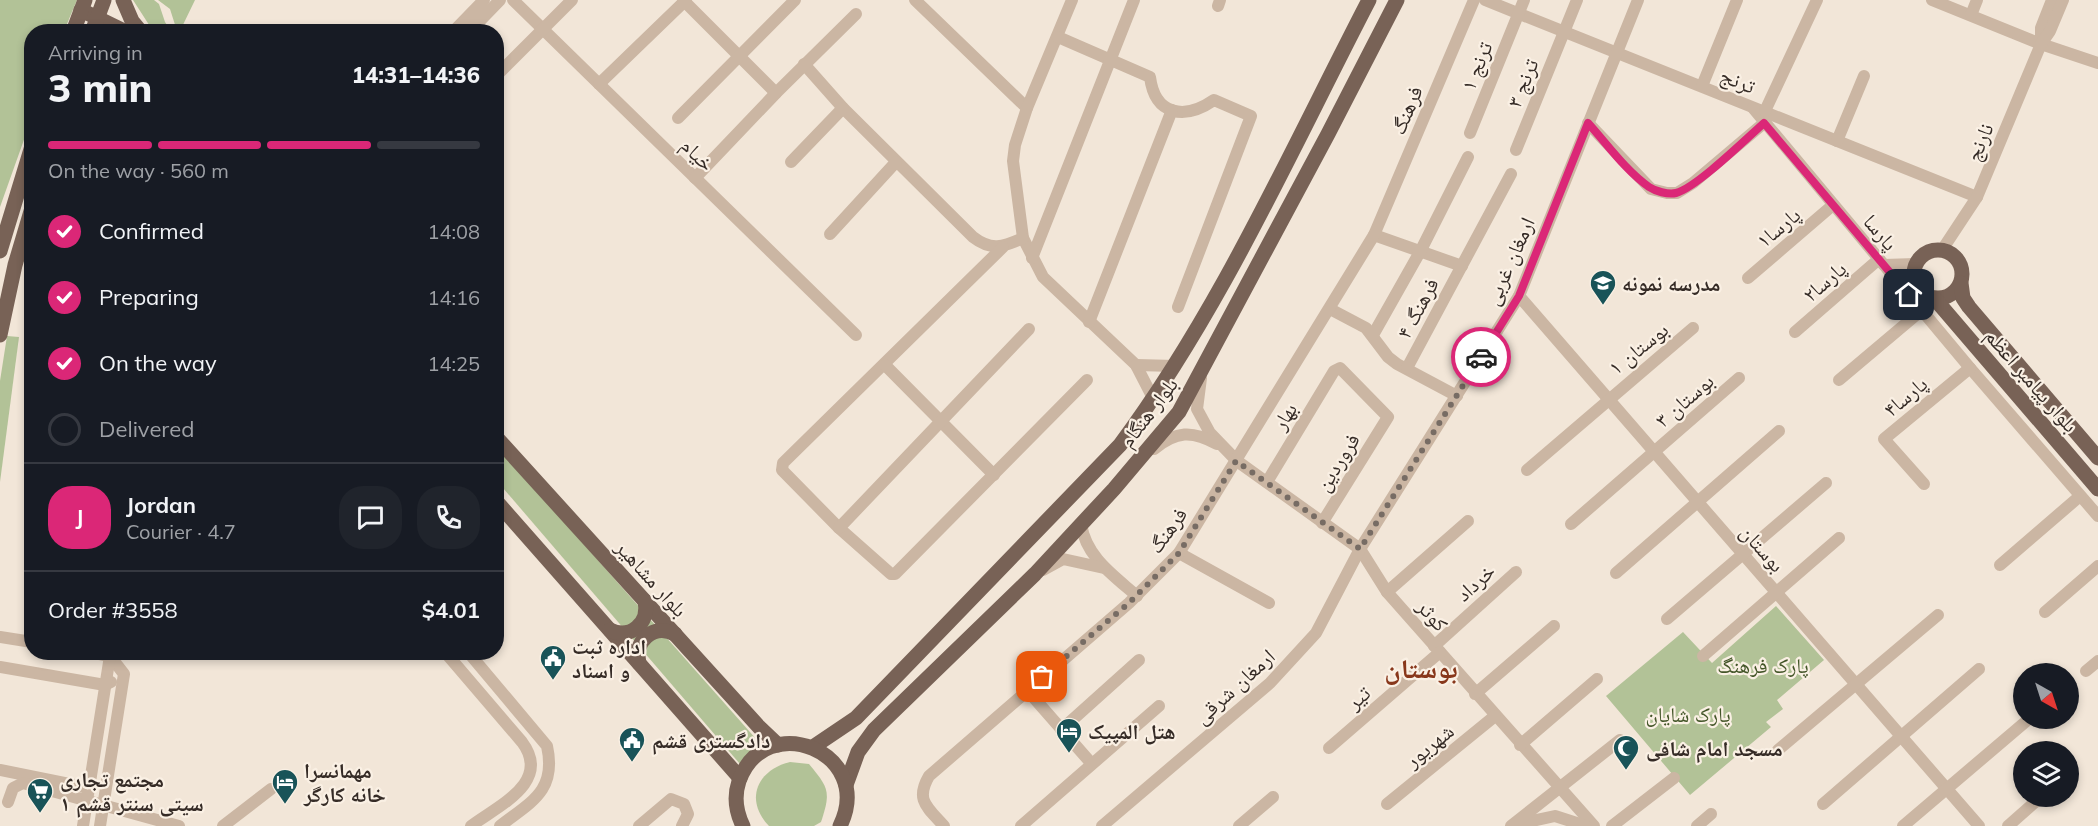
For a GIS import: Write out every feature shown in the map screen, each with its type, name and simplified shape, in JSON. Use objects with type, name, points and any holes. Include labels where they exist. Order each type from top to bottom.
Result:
[{"type":"main road","points":[[95,24],[104,0]]},
{"type":"main road","points":[[123,0],[134,24]]},
{"type":"main road","name":"بلوار هنگام","points":[[813,747],[856,718],[931,642],[1120,445],[1154,400],[1222,285],[1369,0]]},
{"type":"main road","name":"بلوار هنگام","points":[[844,824],[847,802],[846,785],[858,752],[869,736],[1035,574],[1139,460],[1179,412],[1203,371],[1397,0]]},
{"type":"main road","points":[[0,251],[24,172]]},
{"type":"main road","points":[[1274,184],[1296,195]]},
{"type":"main road","points":[[0,335],[24,235]]},
{"type":"main road","points":[[1942,250],[1960,263],[1961,284],[1951,296],[1935,299],[1921,292],[1914,272],[1916,264],[1927,253],[1942,250]]},
{"type":"main road","name":"بلوار پیامبر اعظم","points":[[1961,284],[1963,298],[1969,308],[2098,458]]},
{"type":"main road","name":"بلوار پیامبر اعظم","points":[[1935,299],[2098,489]]},
{"type":"main road","name":"بلوار مشاهیر","points":[[504,446],[759,727],[778,745]]},
{"type":"main road","points":[[504,510],[740,778]]},
{"type":"main road","points":[[610,630],[624,633],[637,628],[645,616],[645,601]]},
{"type":"main road","points":[[639,663],[638,649],[646,636],[660,630],[675,634]]},
{"type":"main road","points":[[931,642],[948,658]]},
{"type":"main road","points":[[740,824],[736,795],[740,778],[755,757],[778,745],[796,743],[813,747],[834,762],[846,785]]},
{"type":"street","points":[[461,24],[484,0]]},
{"type":"street","points":[[477,24],[500,0]]},
{"type":"street","name":"خیام","points":[[513,0],[856,335]]},
{"type":"street","points":[[504,68],[572,0]]},
{"type":"street","points":[[598,84],[685,0],[776,93]]},
{"type":"street","points":[[678,118],[795,0]]},
{"type":"street","points":[[915,0],[1027,108]]},
{"type":"street","points":[[1072,0],[1027,108],[1013,161],[1023,238],[1043,277],[1136,365],[1154,400]]},
{"type":"street","points":[[1032,258],[1134,0]]},
{"type":"street","name":"فرهنگ","points":[[944,826],[927,807],[922,789],[929,776],[1137,596],[1179,553],[1374,235],[1474,0]]},
{"type":"street","name":"ترنج","points":[[1485,0],[1702,86],[1761,114],[1837,141],[1977,197]]},
{"type":"street","name":"ترنج ۱","points":[[1470,133],[1524,0]]},
{"type":"street","name":"ترنج ۳","points":[[1516,150],[1577,0]]},
{"type":"street","name":"ارمغان غربی","points":[[1360,549],[1519,296],[1638,0]]},
{"type":"street","points":[[1702,86],[1737,0]]},
{"type":"street","points":[[1588,123],[1651,189],[1677,193],[1693,183],[1761,114],[1817,0]]},
{"type":"street","points":[[1932,0],[2041,44],[2098,63]]},
{"type":"street","points":[[1971,15],[1977,0]]},
{"type":"street","points":[[2041,44],[2041,28],[2052,0]]},
{"type":"street","points":[[2041,44],[2050,31],[2063,0]]},
{"type":"street","points":[[695,178],[804,64],[856,14]]},
{"type":"street","points":[[1058,37],[1150,76],[1151,89],[1157,99],[1172,110],[1186,113],[1196,112],[1214,100],[1251,116],[1179,308]]},
{"type":"street","name":"نارنج","points":[[1942,250],[1977,197],[2041,44]]},
{"type":"street","points":[[804,64],[843,108],[972,237],[988,247],[1003,247]]},
{"type":"street","points":[[1837,141],[1864,76]]},
{"type":"street","points":[[791,162],[843,108]]},
{"type":"street","points":[[1089,322],[1172,110]]},
{"type":"street","name":"پارسا","points":[[1761,114],[1833,205],[2098,516]]},
{"type":"street","points":[[1373,335],[1421,250],[1468,157]]},
{"type":"street","points":[[830,234],[896,162]]},
{"type":"street","name":"فرهنگ ۴","points":[[1407,368],[1511,174]]},
{"type":"street","name":"پارسا۱","points":[[1748,278],[1833,205]]},
{"type":"street","points":[[1374,235],[1462,266]]},
{"type":"street","points":[[1023,238],[1003,247],[781,466],[782,470],[839,528],[891,574],[895,574],[1088,380]]},
{"type":"street","points":[[1881,262],[1916,264]]},
{"type":"street","name":"پارسا۲","points":[[1795,332],[1881,262]]},
{"type":"street","name":"بوستان","points":[[1519,296],[1979,826]]},
{"type":"street","points":[[1330,309],[1366,328],[1388,357],[1457,396]]},
{"type":"street","points":[[1839,380],[1922,310]]},
{"type":"street","name":"بوستان ۱","points":[[1527,470],[1608,398],[1693,328]]},
{"type":"street","points":[[839,528],[1029,329]]},
{"type":"street","points":[[885,365],[994,475]]},
{"type":"street","points":[[1136,365],[1174,366]]},
{"type":"street","name":"بهار","points":[[1267,482],[1334,371],[1340,368],[1387,413],[1388,417],[1385,422]]},
{"type":"street","name":"پارسا۴","points":[[1924,484],[1884,439],[1970,368]]},
{"type":"street","name":"کوثر","points":[[1203,371],[1196,402],[1203,424],[1236,461],[1360,549],[1387,592],[1594,826]]},
{"type":"street","name":"بوستان ۳","points":[[1571,524],[1739,378]]},
{"type":"street","name":"فروردین","points":[[1322,523],[1385,422]]},
{"type":"street","points":[[1616,573],[1779,431]]},
{"type":"street","name":"کوثر","points":[[1139,460],[1175,435],[1202,437],[1226,449]]},
{"type":"street","points":[[1667,619],[1826,483]]},
{"type":"street","points":[[2000,566],[2080,496]]},
{"type":"street","points":[[1387,592],[1468,521]]},
{"type":"street","points":[[1081,524],[1083,538],[1104,567],[1137,596]]},
{"type":"street","points":[[1703,656],[1775,591],[1839,538]]},
{"type":"street","name":"ارمغان شرقی","points":[[1102,826],[1270,683],[1296,656],[1316,633],[1360,549]]},
{"type":"street","points":[[1179,553],[1269,603]]},
{"type":"street","points":[[1035,574],[1063,559],[1104,567]]},
{"type":"street","points":[[2045,612],[2098,566]]},
{"type":"street","name":"خرداد","points":[[1437,649],[1516,572]]},
{"type":"street","points":[[1778,750],[1938,615]]},
{"type":"street","points":[[1475,694],[1554,626]]},
{"type":"street","points":[[0,637],[24,641]]},
{"type":"street","name":"تیر","points":[[1329,748],[1437,649]]},
{"type":"street","points":[[83,826],[109,660]]},
{"type":"street","points":[[100,826],[124,674],[113,660]]},
{"type":"street","points":[[452,660],[522,742],[531,754],[533,765],[531,776],[524,786],[471,826]]},
{"type":"street","points":[[475,660],[547,746],[551,765],[547,783],[536,798],[500,826]]},
{"type":"street","points":[[1061,730],[1139,660]]},
{"type":"street","points":[[2086,671],[2098,661]]},
{"type":"street","points":[[0,667],[105,685],[124,674]]},
{"type":"street","points":[[1823,804],[1980,669]]},
{"type":"street","points":[[1520,745],[1597,679]]},
{"type":"street","points":[[1027,690],[1091,763]]},
{"type":"street","points":[[1021,826],[1159,706]]},
{"type":"street","name":"شهریور","points":[[1387,804],[1495,716]]},
{"type":"street","points":[[1903,826],[2017,729]]},
{"type":"street","points":[[1511,826],[1620,740]]},
{"type":"street","points":[[0,770],[89,788]]},
{"type":"street","points":[[1612,826],[1674,778]]},
{"type":"street","points":[[8,802],[13,788],[23,783],[179,826]]},
{"type":"street","points":[[223,826],[271,789]]},
{"type":"street","points":[[1239,826],[1273,797]]},
{"type":"street","points":[[639,826],[671,799],[684,804],[688,814],[682,826]]},
{"type":"street","points":[[2008,826],[2030,807]]},
{"type":"street","points":[[1697,826],[1711,814]]},
{"type":"street","points":[[1511,826],[1531,819],[1555,816],[1586,826]]},
{"type":"green space","points":[[0,0],[77,0],[67,24],[24,24],[24,140],[0,207]]},
{"type":"green space","points":[[133,0],[154,0],[159,4],[166,24],[148,24]]},
{"type":"green space","points":[[158,0],[195,0],[183,24],[175,24],[170,9]]},
{"type":"green space","points":[[7,336],[19,337],[0,482],[0,381]]},
{"type":"green space","points":[[504,454],[757,740],[758,748],[740,764],[504,489]]},
{"type":"green space","name":"پارک شایان","points":[[1776,606],[1824,660],[1777,700],[1783,709],[1766,722],[1771,727],[1690,795],[1606,696],[1683,632],[1712,663]]},
{"type":"green space","points":[[790,762],[809,764],[824,785],[826,804],[821,822],[814,826],[769,826],[757,806],[756,796],[762,779],[769,772]]},
{"type":"way so far","points":[[1042,677],[1129,603],[1179,553],[1236,461],[1360,549],[1481,357]]},
{"type":"place","name":"مدرسه نمونه","points":[[1603,306]]},
{"type":"place","name":"اداره ثبت و اسناد","points":[[553,681]]},
{"type":"place","name":"هتل المپیک","points":[[1069,754]]},
{"type":"place","name":"دادگستری قشم","points":[[632,763]]},
{"type":"place","name":"مسجد امام شافی","points":[[1626,771]]},
{"type":"place","name":"مهمانسرا خانه کارگر","points":[[285,805]]},
{"type":"place","name":"مجتمع تجاری سیتی سنتر قشم ۱","points":[[40,814]]},
{"type":"district","name":"بوستان","points":[[1421,668]]},
{"type":"route","points":[[1481,357],[1519,296],[1588,123],[1651,189],[1667,193],[1677,193],[1693,183],[1764,123],[1909,295]]},
{"type":"park label","name":"پارک فرهنگ","points":[[1763,665]]}]
